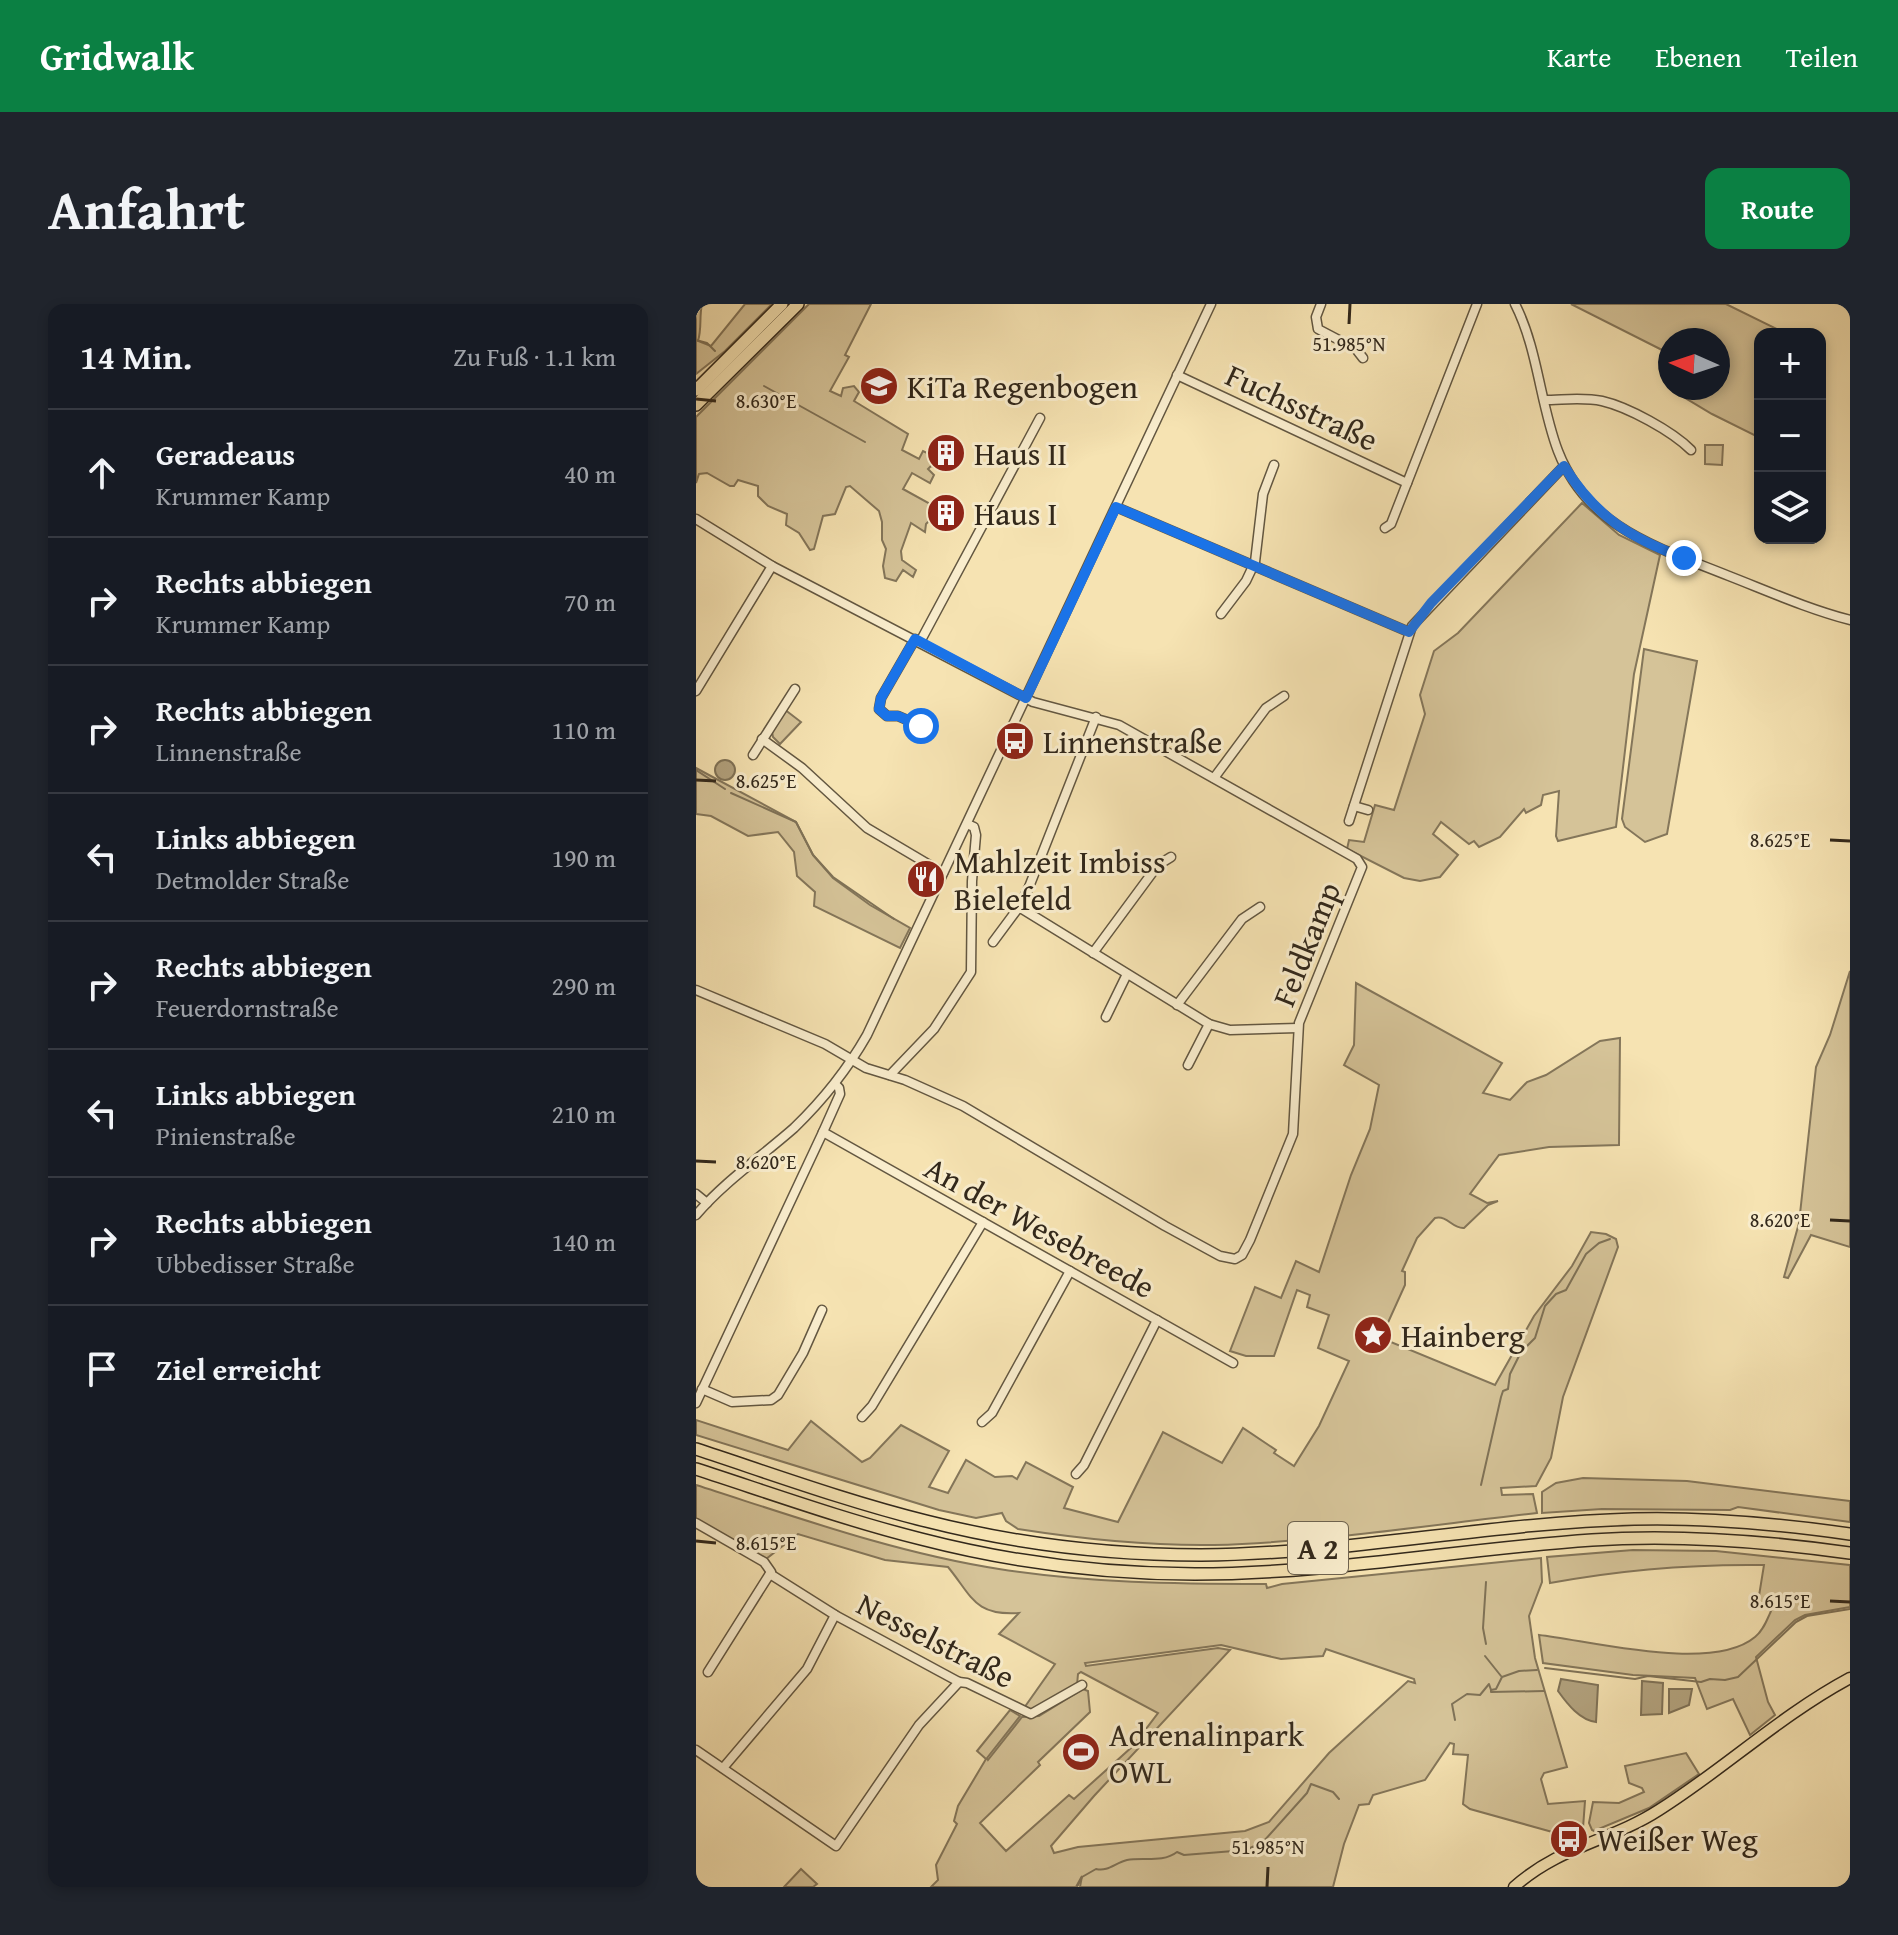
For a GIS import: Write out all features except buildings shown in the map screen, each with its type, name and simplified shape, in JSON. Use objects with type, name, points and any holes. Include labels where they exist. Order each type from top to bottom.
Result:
[{"type":"highway","points":[[696,390],[782,304]]},
{"type":"highway","points":[[696,405],[798,304]]},
{"type":"highway","name":"A 2","points":[[696,1449],[925,1521],[1032,1543],[1120,1552],[1209,1555],[1274,1552],[1633,1519],[1753,1522],[1850,1534]]},
{"type":"highway","name":"A 2","points":[[696,1469],[920,1539],[998,1556],[1096,1570],[1196,1574],[1266,1572],[1632,1538],[1732,1540],[1850,1553]]},
{"type":"main road","points":[[1514,1887],[1540,1865],[1659,1811],[1794,1712],[1850,1678]]},
{"type":"street","points":[[696,1215],[794,1127],[835,1084],[852,1061],[874,1022],[1211,304]]},
{"type":"street","points":[[1321,304],[1316,317],[1318,329],[1356,349],[1363,358]]},
{"type":"street","points":[[1385,528],[1391,524],[1477,304]]},
{"type":"street","points":[[1515,304],[1564,466],[1587,498],[1607,518],[1629,534],[1799,605],[1850,620]]},
{"type":"street","name":"Fuchsstraße","points":[[1177,375],[1407,483]]},
{"type":"street","points":[[1544,400],[1592,400],[1615,405],[1678,438],[1691,450]]},
{"type":"street","points":[[921,726],[898,716],[887,716],[879,709],[881,698],[917,640],[1040,418]]},
{"type":"street","points":[[1221,614],[1246,581],[1253,566],[1263,494],[1274,465]]},
{"type":"street","points":[[1349,821],[1409,632],[1431,603],[1564,466]]},
{"type":"street","points":[[1116,507],[1409,632]]},
{"type":"street","points":[[696,519],[772,566],[1026,698]]},
{"type":"street","points":[[696,691],[772,566]]},
{"type":"street","points":[[753,755],[795,689]]},
{"type":"street","points":[[1214,778],[1266,708],[1284,696]]},
{"type":"street","name":"Feldkamp","points":[[696,990],[797,1032],[852,1061],[963,1106],[1220,1256],[1235,1259],[1242,1255],[1293,1134],[1298,1028],[1362,870],[1361,864],[1119,725],[1048,707],[1026,698]]},
{"type":"street","points":[[993,942],[1019,907],[1096,717]]},
{"type":"street","points":[[762,739],[802,768],[867,828],[943,873]]},
{"type":"street","points":[[1354,806],[1368,810]]},
{"type":"street","points":[[890,1075],[934,1029],[972,968],[972,881],[976,835],[974,827],[967,824]]},
{"type":"street","points":[[1093,953],[1158,865],[1171,857]]},
{"type":"street","points":[[1019,907],[1209,1024],[1230,1030],[1298,1028]]},
{"type":"street","points":[[1177,1005],[1242,919],[1260,907]]},
{"type":"street","points":[[1106,1017],[1127,974]]},
{"type":"street","points":[[1188,1065],[1209,1024]]},
{"type":"street","points":[[696,1403],[840,1094],[835,1084]]},
{"type":"street","name":"An der Wesebreede","points":[[823,1132],[1233,1363]]},
{"type":"street","points":[[696,1194],[707,1203]]},
{"type":"street","points":[[862,1417],[872,1406],[983,1222]]},
{"type":"street","points":[[982,1422],[992,1413],[1070,1271]]},
{"type":"street","points":[[702,1389],[732,1402],[771,1400],[778,1395],[803,1353],[822,1310]]},
{"type":"street","points":[[1076,1474],[1084,1465],[1157,1320]]},
{"type":"street","name":"Nesselstraße","points":[[696,1523],[764,1562],[770,1574],[835,1615],[959,1682],[967,1683],[1024,1713],[1031,1714],[1082,1685]]},
{"type":"street","points":[[708,1672],[770,1574]]},
{"type":"street","points":[[723,1768],[807,1669],[835,1615]]},
{"type":"street","points":[[696,1750],[836,1846],[919,1725],[959,1682]]},
{"type":"shaded area","points":[[696,304],[702,304],[698,341],[711,346],[745,304],[772,304],[725,351],[696,374]]},
{"type":"shaded area","points":[[809,304],[871,304],[845,355],[849,357],[830,391],[841,396],[843,388],[854,386],[859,392],[854,401],[908,434],[902,450],[919,459],[923,451],[942,460],[938,469],[931,466],[928,469],[934,475],[930,483],[912,473],[903,489],[934,506],[928,514],[933,517],[926,524],[925,532],[911,523],[901,551],[902,560],[916,570],[913,577],[903,570],[896,581],[885,578],[883,566],[886,549],[879,511],[850,486],[846,487],[835,514],[823,516],[814,549],[810,550],[799,533],[786,525],[787,514],[768,506],[758,496],[758,486],[738,480],[730,486],[707,473],[699,474],[696,483],[696,417]]},
{"type":"shaded area","points":[[1571,304],[1726,304],[1775,328],[1754,328],[1754,435],[1689,400],[1730,400],[1730,328],[1658,328],[1658,348]]},
{"type":"shaded area","points":[[1705,445],[1723,445],[1722,465],[1705,464]]},
{"type":"shaded area","points":[[1582,503],[1619,535],[1660,555],[1634,674],[1616,827],[1558,841],[1559,791],[1543,795],[1541,805],[1526,813],[1524,809],[1500,837],[1479,847],[1474,841],[1469,844],[1441,822],[1433,834],[1458,855],[1440,877],[1420,881],[1404,878],[1347,849],[1349,840],[1364,842],[1375,805],[1394,810],[1425,714],[1420,695],[1434,651],[1458,633]]},
{"type":"shaded area","points":[[1644,649],[1697,661],[1667,834],[1645,842],[1625,827],[1622,819]]},
{"type":"shaded area","points":[[784,709],[801,722],[780,744],[772,732]]},
{"type":"shaded area","points":[[725,760],[732,763],[735,770],[732,777],[725,780],[718,777],[715,770],[718,763]]},
{"type":"shaded area","points":[[696,768],[796,822],[813,855],[833,878],[870,905],[910,928],[900,948],[814,906],[815,892],[797,876],[794,852],[778,832],[748,836],[711,816],[696,814]]},
{"type":"shaded area","points":[[1850,971],[1850,1247],[1811,1235],[1788,1278],[1784,1277],[1799,1223],[1816,1067],[1830,1035]]},
{"type":"shaded area","points":[[1356,983],[1502,1063],[1483,1093],[1510,1100],[1527,1082],[1546,1075],[1600,1041],[1620,1038],[1619,1145],[1549,1147],[1499,1155],[1470,1194],[1487,1203],[1498,1201],[1488,1205],[1464,1228],[1443,1218],[1435,1218],[1417,1238],[1402,1271],[1405,1272],[1405,1285],[1381,1338],[1495,1385],[1534,1316],[1572,1266],[1591,1232],[1616,1239],[1618,1247],[1563,1397],[1551,1458],[1536,1486],[1501,1488],[1502,1495],[1533,1494],[1537,1513],[1335,1537],[1254,1543],[1190,1545],[1116,1541],[1018,1529],[1006,1521],[1002,1513],[976,1518],[939,1510],[696,1435],[696,1420],[788,1450],[811,1421],[862,1462],[870,1458],[901,1425],[949,1451],[929,1487],[948,1493],[966,1460],[995,1477],[1012,1476],[1017,1479],[1026,1462],[1073,1487],[1064,1508],[1118,1522],[1163,1432],[1222,1463],[1243,1428],[1294,1466],[1319,1426],[1349,1361],[1318,1348],[1329,1315],[1307,1307],[1310,1295],[1297,1290],[1274,1356],[1246,1356],[1230,1351],[1255,1287],[1281,1298],[1296,1261],[1319,1272],[1351,1175],[1370,1129],[1379,1085],[1344,1065],[1354,1045]]},
{"type":"shaded area","points":[[1583,1478],[1687,1481],[1850,1501],[1850,1522],[1738,1507],[1730,1510],[1602,1509],[1542,1513],[1542,1492],[1556,1483]]},
{"type":"shaded area","points":[[696,1485],[846,1533],[922,1554],[999,1569],[1099,1580],[1266,1584],[1267,1588],[1541,1558],[1542,1582],[1529,1616],[1535,1658],[1567,1767],[1544,1773],[1541,1779],[1548,1804],[1585,1801],[1583,1828],[1563,1835],[1470,1809],[1463,1804],[1468,1755],[1453,1754],[1454,1744],[1450,1743],[1425,1780],[1373,1795],[1369,1804],[1359,1805],[1344,1844],[1333,1887],[1080,1887],[1082,1876],[1076,1887],[931,1887],[938,1880],[936,1865],[957,1824],[954,1821],[958,1806],[986,1759],[977,1751],[1010,1710],[1020,1716],[988,1760],[1022,1717],[1039,1716],[1083,1689],[1088,1691],[1090,1712],[980,1823],[1006,1851],[1069,1795],[1074,1799],[1133,1746],[1158,1713],[1081,1672],[1077,1685],[1031,1711],[1024,1708],[1055,1664],[999,1634],[1019,1613],[992,1611],[983,1607],[969,1595],[948,1567],[885,1560],[798,1534],[766,1559],[696,1519]],"holes":[[[1221,1645],[1281,1659],[1323,1656],[1326,1649],[1414,1679],[1415,1683],[1408,1681],[1329,1753],[1269,1822],[1245,1831],[1078,1847],[1054,1853],[1051,1846],[1094,1796],[1230,1650],[1218,1648],[1086,1666],[1085,1663]]]},
{"type":"shaded area","points":[[1633,1550],[1716,1551],[1850,1565],[1850,1607],[1805,1615],[1795,1620],[1756,1657],[1768,1702],[1775,1715],[1750,1735],[1733,1699],[1707,1709],[1695,1678],[1633,1675],[1543,1663],[1539,1635],[1682,1654],[1711,1653],[1736,1647],[1763,1629],[1771,1611],[1758,1602],[1764,1565],[1657,1569],[1550,1583],[1547,1557]]},
{"type":"shaded area","points":[[1561,1679],[1598,1685],[1596,1722],[1580,1715],[1566,1701],[1558,1691]]},
{"type":"shaded area","points":[[1642,1681],[1663,1683],[1662,1714],[1641,1715]]},
{"type":"shaded area","points":[[1669,1689],[1692,1689],[1689,1705],[1669,1713]]},
{"type":"shaded area","points":[[1686,1753],[1699,1774],[1649,1808],[1592,1830],[1589,1823],[1593,1802],[1619,1803],[1644,1792],[1642,1788],[1629,1783],[1625,1766]]},
{"type":"shaded area","points":[[801,1869],[817,1884],[813,1887],[784,1887]]},
{"type":"waterway","points":[[696,340],[707,343],[715,351]]},
{"type":"waterway","points":[[764,386],[865,442]]},
{"type":"waterway","points":[[696,770],[725,789]]},
{"type":"waterway","points":[[731,793],[796,822],[813,855],[833,877],[894,919]]},
{"type":"waterway","points":[[1481,1485],[1503,1391],[1508,1389],[1510,1374],[1521,1352],[1535,1338],[1545,1306],[1556,1294],[1566,1290],[1586,1254],[1599,1243],[1610,1239]]},
{"type":"waterway","points":[[1486,1582],[1483,1628],[1486,1644]]},
{"type":"waterway","points":[[1545,1668],[1635,1679],[1648,1676],[1701,1682],[1725,1680],[1738,1677],[1796,1622],[1807,1616],[1850,1609]]},
{"type":"waterway","points":[[1485,1656],[1501,1676]]},
{"type":"waterway","points":[[1455,1720],[1452,1704],[1467,1694],[1480,1695],[1489,1684],[1491,1690],[1496,1689],[1502,1677],[1519,1671],[1537,1670]]},
{"type":"waterway","points":[[1491,1690],[1544,1691]]},
{"type":"waterway","points":[[1077,1887],[1082,1877],[1096,1869],[1127,1860],[1159,1859],[1177,1852],[1184,1855],[1246,1850],[1263,1842],[1307,1793],[1311,1784],[1333,1792],[1339,1799]]},
{"type":"place","name":"KiTa Regenbogen","points":[[879,386]]},
{"type":"place","name":"Haus II","points":[[946,453]]},
{"type":"place","name":"Haus I","points":[[946,513]]},
{"type":"place","name":"Linnenstraße","points":[[1015,741]]},
{"type":"place","name":"Mahlzeit Imbiss Bielefeld","points":[[926,879]]},
{"type":"place","name":"Hainberg","points":[[1373,1335]]},
{"type":"place","name":"Adrenalinpark OWL","points":[[1081,1752]]},
{"type":"place","name":"Weißer Weg","points":[[1569,1839]]},
{"type":"route","points":[[921,726],[905,718],[887,716],[879,709],[881,698],[915,639],[1026,698],[1116,507],[1409,632],[1431,603],[1564,466],[1577,487],[1620,528],[1684,558]]}]
